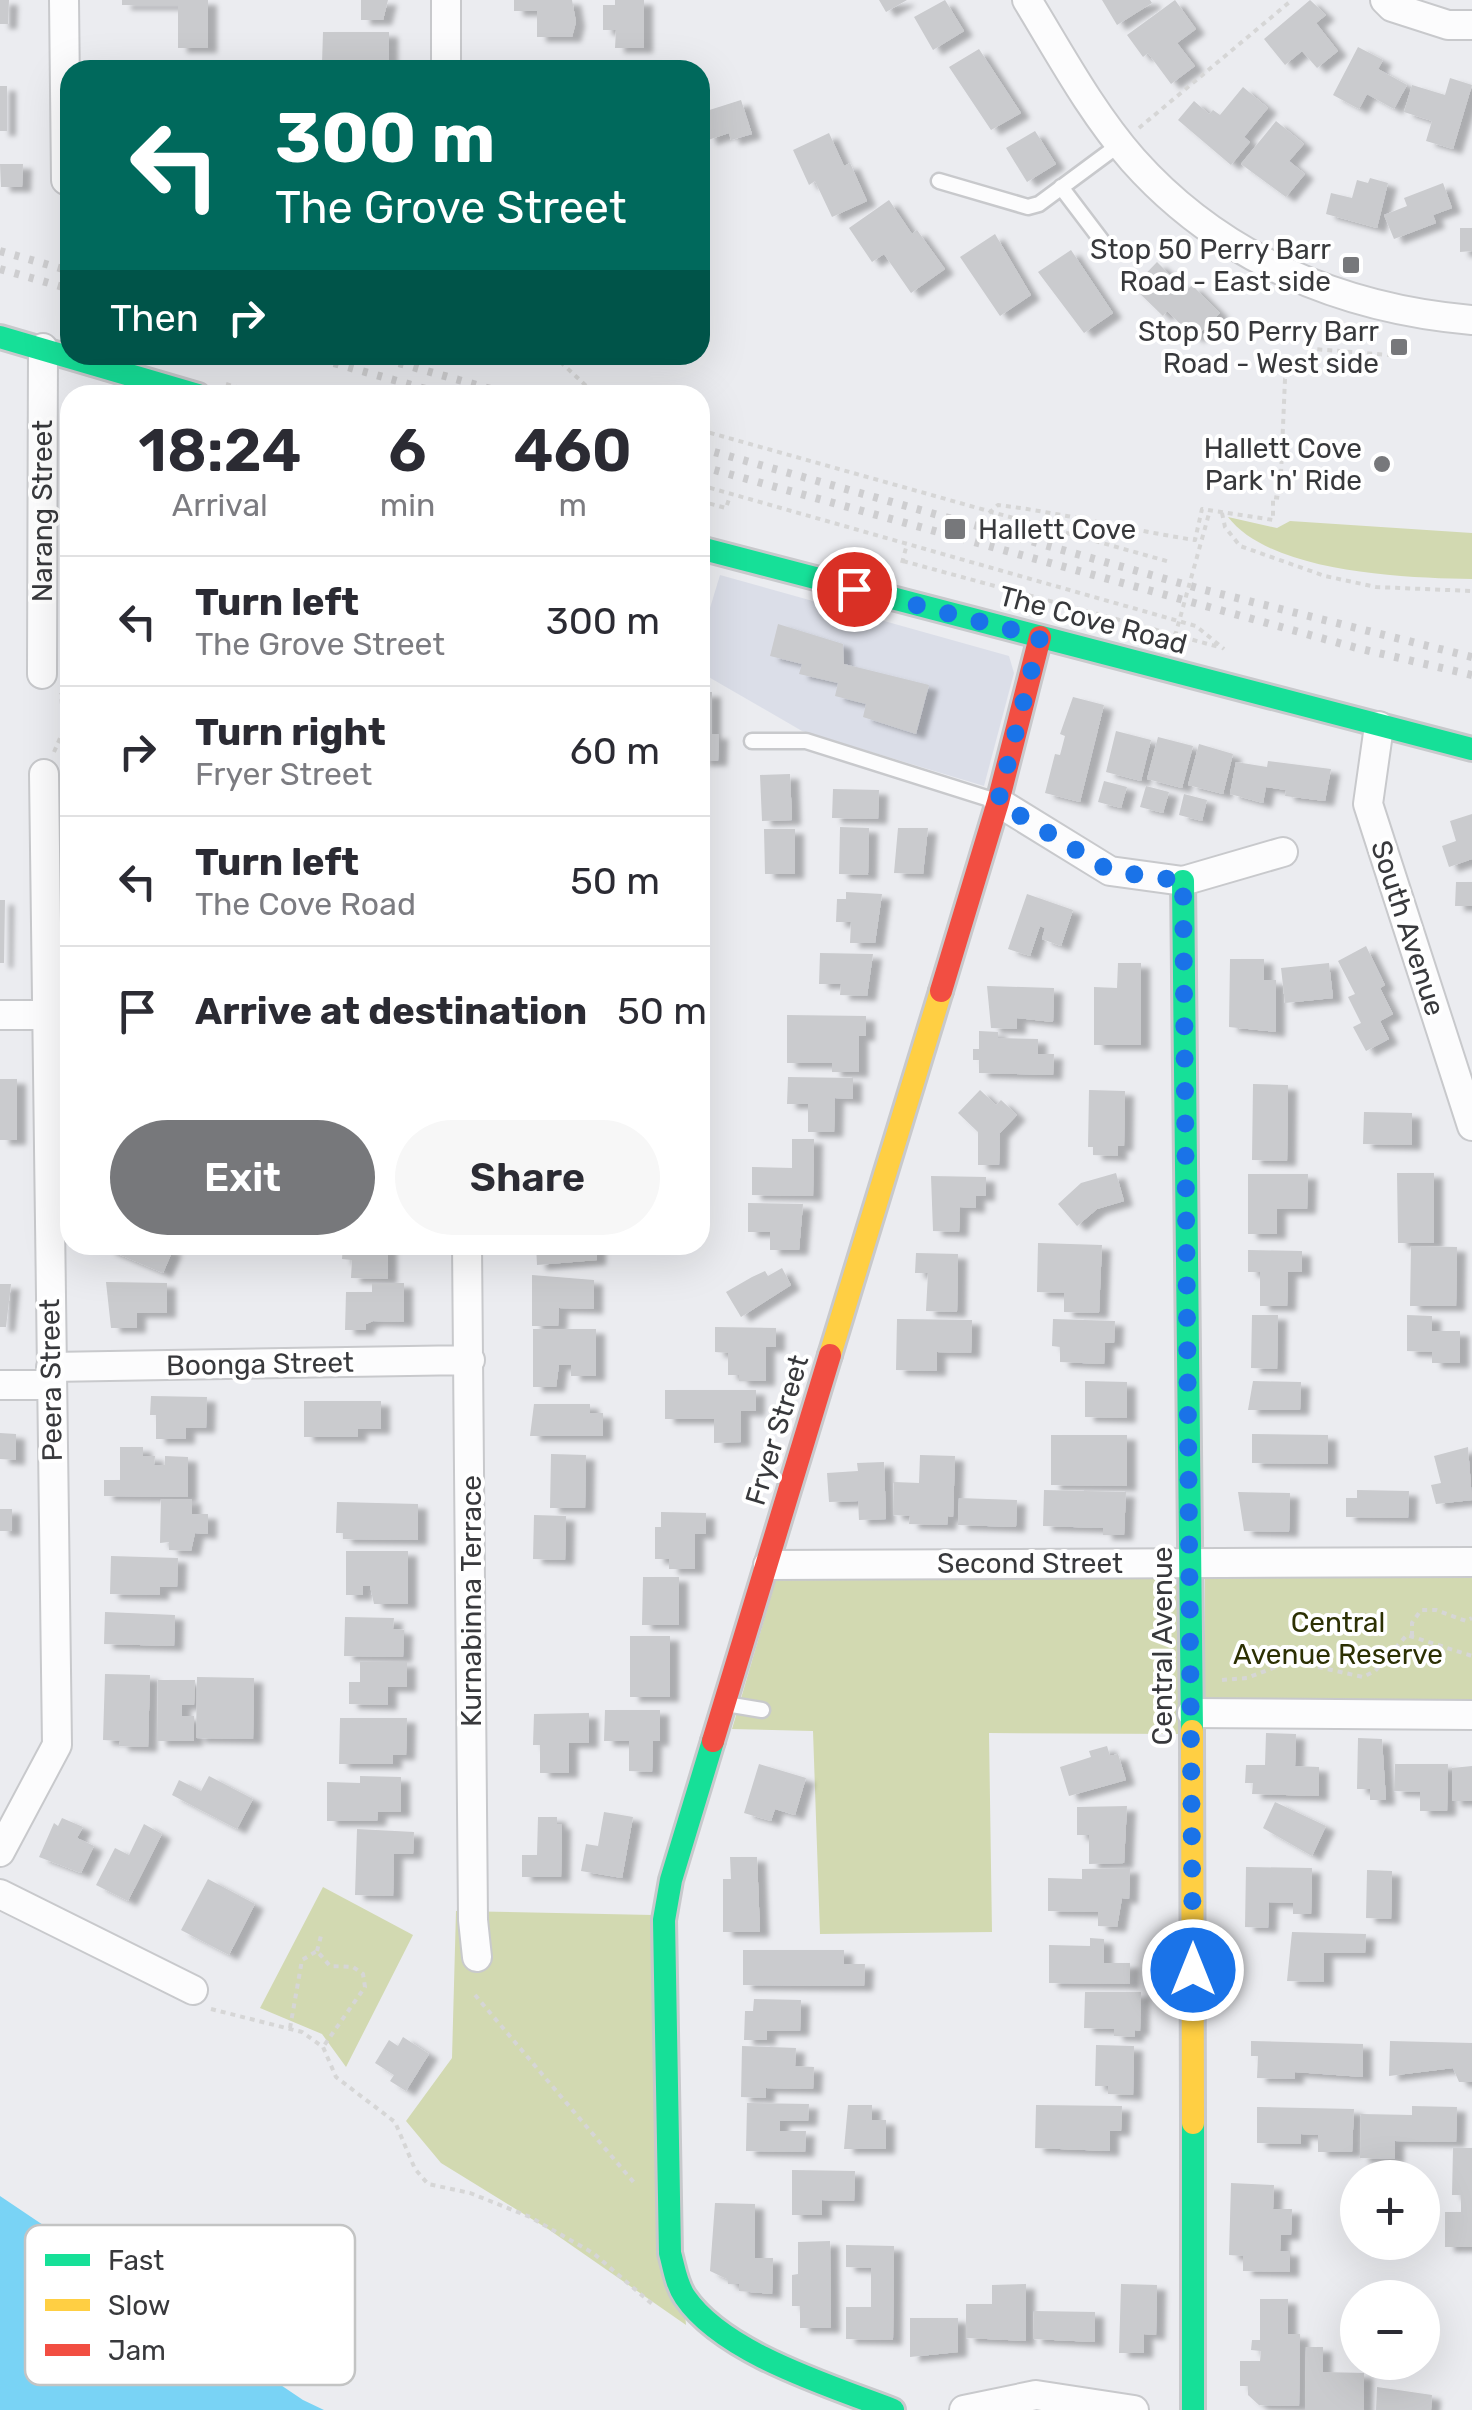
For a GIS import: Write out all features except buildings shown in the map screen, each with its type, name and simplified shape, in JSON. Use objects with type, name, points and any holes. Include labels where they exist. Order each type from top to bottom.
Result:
[{"type":"street","points":[[64,0],[65,60]]},
{"type":"street","points":[[446,0],[446,60]]},
{"type":"street","points":[[1027,0],[1120,144],[1161,188],[1238,247],[1324,290],[1407,313],[1472,320]]},
{"type":"street","points":[[1386,0],[1392,7],[1448,26],[1472,26]]},
{"type":"street","points":[[0,337],[60,353]]},
{"type":"street","name":"Narang Street","points":[[42,348],[42,670]]},
{"type":"street","points":[[98,365],[165,385]]},
{"type":"street","name":"The Cove Road","points":[[710,551],[1472,749]]},
{"type":"street","name":"Fryer Street","points":[[894,2410],[822,2382],[712,2326],[684,2296],[670,2253],[664,1920],[671,1880],[998,802],[1040,637]]},
{"type":"street","name":"South Avenue","points":[[1379,726],[1368,804],[1467,1096],[1472,1126]]},
{"type":"street","name":"Peera Street","points":[[0,1852],[57,1745],[44,774]]},
{"type":"street","points":[[998,802],[1110,871],[1183,881],[1284,852]]},
{"type":"street","name":"Central Avenue","points":[[1183,881],[1191,1562],[1194,2410]]},
{"type":"street","points":[[0,1015],[46,1015]]},
{"type":"street","name":"Kurnabinna Terrace","points":[[467,1255],[473,1920],[477,1956]]},
{"type":"street","name":"Boonga Street","points":[[0,1385],[51,1376],[470,1360]]},
{"type":"street","name":"Second Street","points":[[768,1565],[1472,1562]]},
{"type":"street","points":[[1192,1713],[1472,1715]]},
{"type":"street","points":[[0,1894],[193,1990]]},
{"type":"street","points":[[964,2410],[1036,2395],[1134,2410]]},
{"type":"lane","points":[[940,182],[1028,207],[1120,144]]},
{"type":"lane","points":[[1061,188],[1108,249]]},
{"type":"lane","points":[[752,742],[806,741],[998,802]]},
{"type":"lane","points":[[725,1704],[762,1710]]},
{"type":"path","points":[[1120,144],[1292,0]]},
{"type":"path","points":[[989,513],[998,505],[1025,508],[1089,524],[1194,540],[1202,509],[1273,520],[1274,497],[1280,498],[1285,379],[1314,349],[1402,356],[1407,313]]},
{"type":"path","points":[[564,365],[586,385]]},
{"type":"path","points":[[710,433],[1170,562]]},
{"type":"path","points":[[710,488],[1196,626],[1224,648],[902,561]]},
{"type":"path","points":[[710,504],[726,508],[730,494]]},
{"type":"path","points":[[1175,636],[1210,510]]},
{"type":"path","points":[[1222,512],[1226,528],[1240,546],[1326,576],[1376,587],[1472,591]]},
{"type":"path","points":[[898,578],[907,544]]},
{"type":"path","points":[[42,670],[59,665],[60,676]]},
{"type":"path","points":[[44,774],[60,738]]},
{"type":"path","points":[[1412,1636],[1412,1623],[1420,1610],[1472,1618]]},
{"type":"path","points":[[1214,1680],[1247,1678],[1291,1661],[1363,1677],[1375,1672],[1406,1635],[1472,1656]]},
{"type":"path","points":[[290,2028],[296,1975],[302,1960],[316,1951],[322,1932]]},
{"type":"path","points":[[316,1951],[330,1966],[353,1967],[363,1974],[365,1987],[323,2046]]},
{"type":"path","points":[[475,1995],[636,2186]]},
{"type":"path","points":[[354,2091],[395,2122],[415,2169],[428,2184],[470,2194],[530,2216],[593,2253],[657,2308]]},
{"type":"shaded area","points":[[720,575],[1009,656],[1014,673],[984,786],[802,731],[710,678],[710,608]]},
{"type":"green space","points":[[1228,517],[1277,528],[1290,521],[1472,533],[1472,579],[1377,574],[1306,561],[1248,536]]},
{"type":"green space","name":"Central Avenue Reserve","points":[[1472,1573],[1472,1705],[1205,1702],[1205,1574]]},
{"type":"green space","points":[[1164,1576],[1178,1585],[1181,1734],[989,1733],[992,1932],[820,1934],[813,1731],[732,1729],[776,1579]]},
{"type":"green space","points":[[323,1887],[413,1935],[346,2067],[322,2034],[260,2008]]},
{"type":"green space","points":[[456,1911],[653,1915],[686,2325],[548,2229],[441,2163],[406,2121],[452,2058]]},
{"type":"water","points":[[0,2196],[43,2225],[25,2225],[25,2385],[281,2385],[324,2410],[0,2410]]},
{"type":"railway","points":[[0,251],[60,268]]},
{"type":"railway","points":[[0,269],[60,286]]},
{"type":"railway","points":[[340,365],[412,385]]},
{"type":"railway","points":[[406,365],[476,385]]},
{"type":"railway","points":[[710,451],[1201,589],[1472,657]]},
{"type":"railway","points":[[710,469],[1357,648],[1472,675]]},
{"type":"traffic: fast","points":[[0,337],[60,355]]},
{"type":"traffic: fast","points":[[96,365],[164,385]]},
{"type":"traffic: fast","points":[[710,551],[1472,749]]},
{"type":"traffic: fast","points":[[1183,881],[1192,1731]]},
{"type":"traffic: fast","points":[[713,1741],[671,1880],[664,1920],[670,2253],[679,2287],[703,2317],[752,2351],[810,2379],[893,2410]]},
{"type":"traffic: fast","points":[[1193,2123],[1193,2410]]},
{"type":"traffic: slow","points":[[830,1355],[941,991]]},
{"type":"traffic: slow","points":[[1192,1731],[1193,2123]]},
{"type":"traffic: jam","points":[[941,991],[998,802],[1040,637]]},
{"type":"traffic: jam","points":[[713,1741],[830,1355]]},
{"type":"place","name":"Stop 50 Perry Barr Road - East side","points":[[1351,265]]},
{"type":"place","name":"Stop 50 Perry Barr Road - West side","points":[[1399,347]]},
{"type":"place","name":"Hallett Cove Park 'n' Ride","points":[[1382,464]]},
{"type":"place","name":"Hallett Cove","points":[[955,529]]},
{"type":"route","points":[[854,589],[1040,637],[998,802],[1110,871],[1183,881],[1193,1970]]}]
